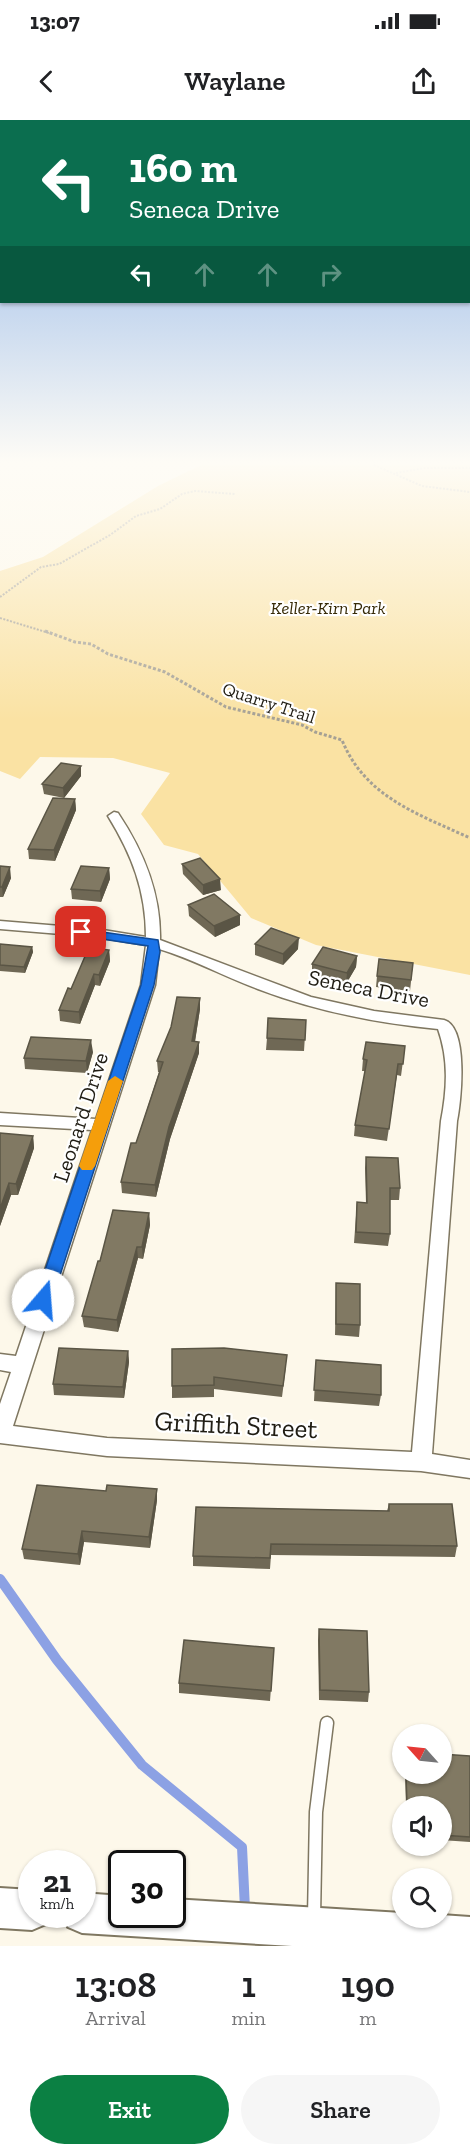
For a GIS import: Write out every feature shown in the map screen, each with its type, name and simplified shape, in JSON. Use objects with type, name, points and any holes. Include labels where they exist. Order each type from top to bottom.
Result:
[{"type":"main road","points":[[0,1908],[18,1909]]},
{"type":"main road","points":[[96,1914],[470,1937]]},
{"type":"street","name":"Leonard Drive","points":[[0,1434],[148,985],[154,943],[153,907],[146,878],[135,852],[114,816]]},
{"type":"street","name":"Seneca Drive","points":[[0,925],[101,934],[154,943],[187,953],[264,986],[311,1002],[381,1018],[444,1025],[452,1043],[455,1082],[448,1132],[421,1462]]},
{"type":"street","points":[[0,1119],[100,1125]]},
{"type":"street","points":[[0,1362],[22,1365]]},
{"type":"street","name":"Griffith Street","points":[[0,1434],[107,1447],[421,1462],[470,1469]]},
{"type":"lane","points":[[314,1927],[316,1812],[327,1723]]},
{"type":"path","points":[[0,597],[41,567],[59,564],[83,550]]},
{"type":"path","name":"Quarry Trail","points":[[0,618],[22,622],[75,642],[91,644],[108,654],[165,672],[226,707],[302,725],[315,732],[342,740],[350,761],[383,793],[414,814],[470,838]]},
{"type":"green space","name":"Keller-Kirn Park","points":[[54,550],[470,550],[470,975],[316,945],[251,918],[198,854],[164,845],[141,814],[170,773],[113,758],[40,757],[20,779],[0,771],[0,571],[43,557]]},
{"type":"building","points":[[61,763],[81,766],[63,788],[42,784]]},
{"type":"building","points":[[53,798],[75,799],[54,850],[28,849]]},
{"type":"building","points":[[200,858],[220,879],[203,885],[182,864]]},
{"type":"building","points":[[0,866],[10,867],[2,887],[0,887]]},
{"type":"building","points":[[81,866],[109,868],[100,891],[71,889]]},
{"type":"building","points":[[214,894],[240,915],[214,926],[188,905]]},
{"type":"building","points":[[271,928],[299,938],[283,954],[255,944]]},
{"type":"building","points":[[0,944],[32,947],[24,967],[0,965]]},
{"type":"building","points":[[89,947],[109,950],[99,975],[94,974],[79,1012],[59,1010],[68,988],[71,989]]},
{"type":"building","points":[[323,947],[357,956],[347,973],[312,964]]},
{"type":"building","points":[[379,959],[413,963],[411,980],[377,976]]},
{"type":"building","points":[[177,997],[200,998],[192,1041],[199,1042],[169,1127],[155,1185],[121,1182],[131,1143],[136,1143],[163,1062],[157,1061],[171,1027]]},
{"type":"building","points":[[268,1018],[306,1020],[305,1040],[267,1038]]},
{"type":"building","points":[[31,1037],[91,1040],[86,1061],[24,1058]]},
{"type":"building","points":[[366,1042],[405,1046],[403,1064],[398,1064],[389,1129],[355,1125],[367,1060],[363,1059]]},
{"type":"building","points":[[0,1133],[33,1136],[16,1184],[9,1183],[0,1209]]},
{"type":"building","points":[[366,1157],[398,1158],[400,1188],[390,1188],[390,1234],[356,1232],[357,1202],[367,1203]]},
{"type":"building","points":[[113,1210],[149,1213],[142,1247],[137,1247],[117,1320],[82,1316],[98,1261],[100,1261]]},
{"type":"building","points":[[336,1283],[360,1284],[360,1325],[336,1324]]},
{"type":"building","points":[[59,1348],[128,1351],[123,1387],[53,1384]]},
{"type":"building","points":[[224,1348],[287,1355],[283,1386],[214,1377],[214,1385],[172,1386],[172,1349]]},
{"type":"building","points":[[316,1360],[381,1365],[381,1395],[314,1390]]},
{"type":"building","points":[[37,1485],[106,1491],[107,1485],[157,1489],[149,1537],[82,1531],[78,1554],[22,1549]]},
{"type":"building","points":[[389,1504],[452,1504],[457,1546],[271,1544],[270,1558],[193,1556],[196,1507],[389,1511]]},
{"type":"building","points":[[319,1629],[367,1631],[369,1692],[320,1690]]},
{"type":"building","points":[[184,1640],[274,1648],[271,1691],[179,1683]]},
{"type":"building","points":[[452,1755],[470,1756],[470,1837],[452,1836],[452,1796],[407,1796],[406,1784],[452,1784]]},
{"type":"waterway","points":[[0,1579],[57,1660],[142,1765],[242,1847],[245,1909]]},
{"type":"slow traffic","points":[[87,1166],[115,1081]]},
{"type":"route","points":[[43,1300],[148,985],[154,943],[81,932]]}]
